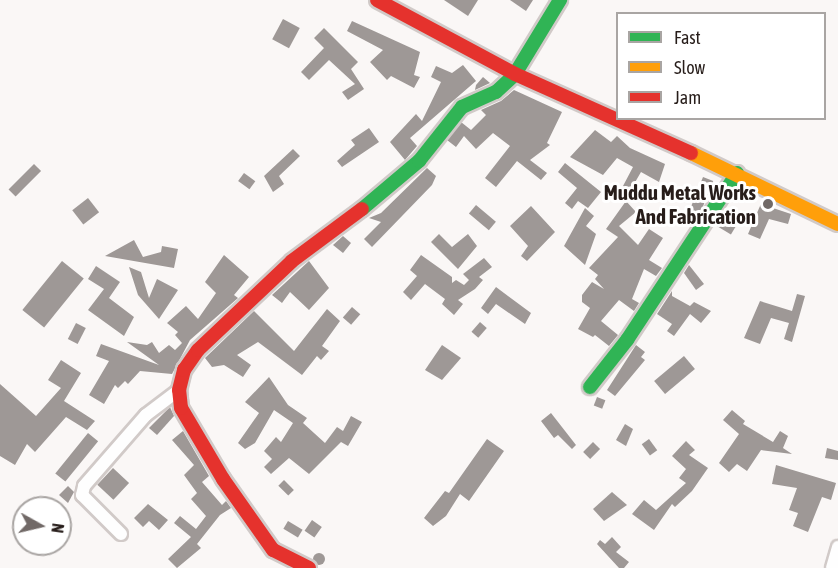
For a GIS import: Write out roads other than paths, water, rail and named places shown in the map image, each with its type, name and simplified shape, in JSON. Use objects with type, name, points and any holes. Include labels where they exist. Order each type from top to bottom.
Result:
[{"type":"street","points":[[377,0],[515,74],[616,119]]},
{"type":"street","points":[[309,568],[273,550],[250,521],[181,408],[179,390],[184,370],[198,350],[292,261],[394,186],[419,161],[448,120],[462,107],[496,92],[515,74],[560,0]]},
{"type":"street","points":[[618,120],[737,173],[838,224]]},
{"type":"street","points":[[590,387],[621,348],[737,173]]},
{"type":"street","points":[[121,534],[82,495],[84,486],[146,415],[179,390]]},
{"type":"street","points":[[832,568],[838,547]]},
{"type":"place","name":"Muddu Metal Works And Fabrication","points":[[768,204]]}]
